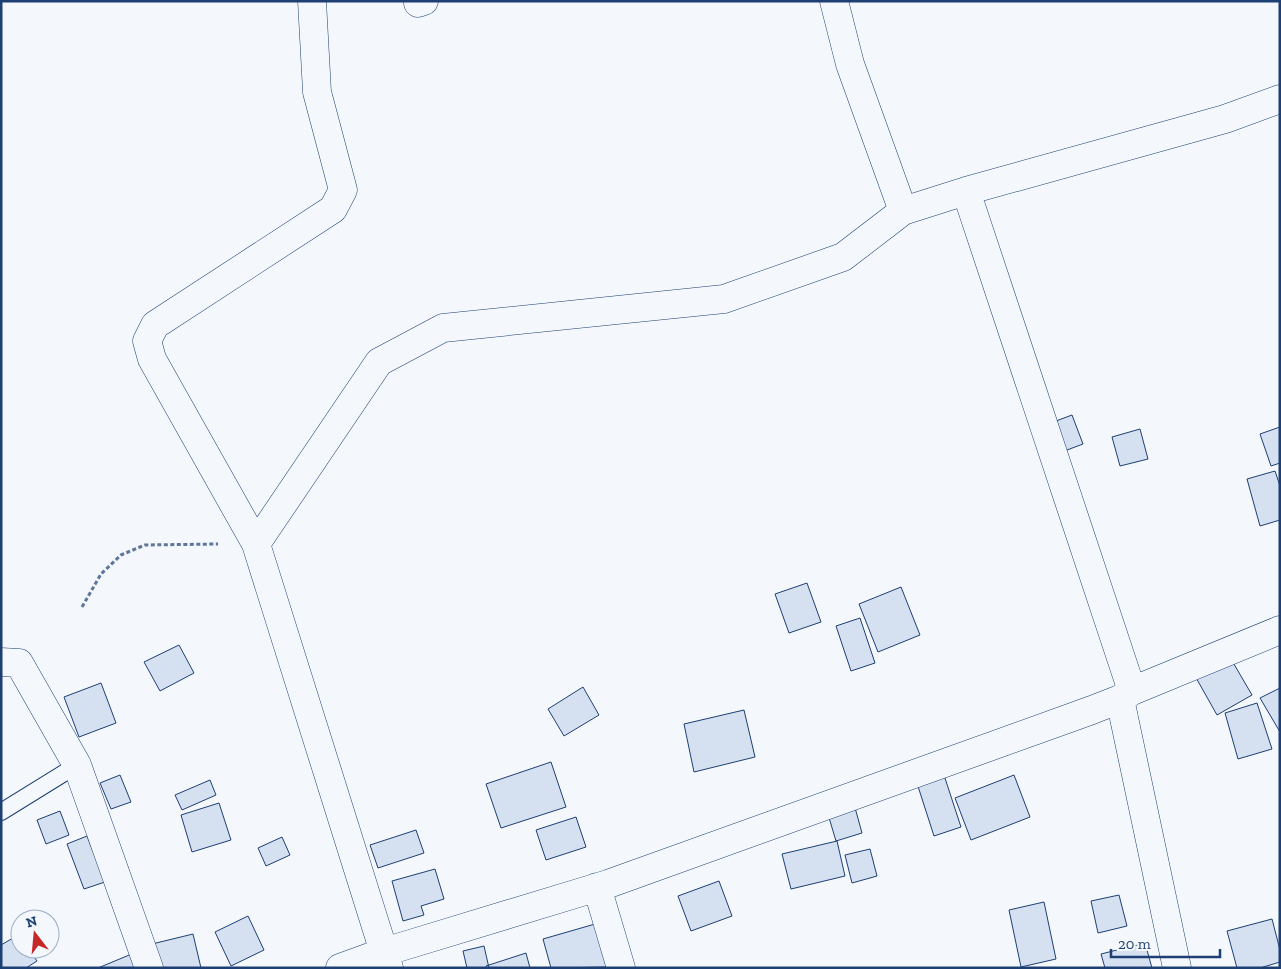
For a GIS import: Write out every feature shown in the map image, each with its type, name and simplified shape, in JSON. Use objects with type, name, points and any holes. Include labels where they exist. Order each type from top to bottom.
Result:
[{"type":"street","points":[[312,1],[317,92],[343,190],[332,209],[155,325],[147,341],[152,359],[256,544],[387,960]]},
{"type":"street","points":[[834,1],[850,64],[903,212]]},
{"type":"street","points":[[256,544],[379,362],[443,328],[724,299],[843,257],[903,212],[966,191],[1225,119],[1280,99]]},
{"type":"street","points":[[966,191],[1126,695],[1178,968]]},
{"type":"street","points":[[340,968],[387,960],[1092,710],[1280,630]]},
{"type":"street","points":[[1,662],[19,663],[77,765],[149,968]]},
{"type":"street","points":[[597,887],[621,968]]},
{"type":"lane","points":[[1,812],[77,765]]},
{"type":"path","points":[[82,607],[101,574],[121,555],[145,545],[256,544]]},
{"type":"building","points":[[1072,415],[1083,444],[1059,453],[1048,424]]},
{"type":"building","points":[[1280,427],[1280,463],[1271,466],[1260,434]]},
{"type":"building","points":[[1140,429],[1148,459],[1120,466],[1112,437]]},
{"type":"building","points":[[1275,471],[1280,486],[1280,520],[1260,526],[1247,479]]},
{"type":"building","points":[[807,583],[821,622],[789,633],[775,594]]},
{"type":"building","points":[[901,587],[920,635],[878,652],[859,604]]},
{"type":"building","points":[[860,618],[875,663],[851,671],[836,626]]},
{"type":"building","points":[[179,645],[194,673],[160,691],[144,662]]},
{"type":"building","points":[[1224,647],[1252,695],[1217,715],[1190,667]]},
{"type":"building","points":[[101,683],[116,723],[79,737],[64,697]]},
{"type":"building","points":[[583,687],[599,715],[564,736],[548,709]]},
{"type":"building","points":[[1280,688],[1280,732],[1260,698]]},
{"type":"building","points":[[1257,703],[1272,749],[1238,759],[1225,713]]},
{"type":"building","points":[[744,710],[755,757],[694,772],[684,724]]},
{"type":"building","points":[[551,762],[566,807],[501,828],[486,784]]},
{"type":"building","points":[[942,769],[961,827],[934,836],[915,777]]},
{"type":"building","points":[[120,775],[131,802],[111,809],[100,783]]},
{"type":"building","points":[[1014,775],[1030,817],[971,840],[955,798]]},
{"type":"building","points":[[210,780],[216,795],[182,810],[175,795]]},
{"type":"building","points":[[219,803],[231,840],[192,852],[181,815]]},
{"type":"building","points":[[854,804],[862,833],[836,841],[827,811]]},
{"type":"building","points":[[60,811],[69,835],[46,844],[37,820]]},
{"type":"building","points":[[576,817],[586,847],[546,860],[536,830]]},
{"type":"building","points":[[416,830],[424,853],[378,868],[370,845]]},
{"type":"building","points":[[87,836],[105,882],[84,889],[67,844]]},
{"type":"building","points":[[282,837],[290,855],[266,866],[258,848]]},
{"type":"building","points":[[837,841],[845,876],[791,889],[782,854]]},
{"type":"building","points":[[870,849],[877,876],[852,883],[845,855]]},
{"type":"building","points":[[435,869],[444,899],[421,906],[424,915],[403,921],[392,881]]},
{"type":"building","points":[[719,881],[732,916],[691,931],[678,896]]},
{"type":"building","points":[[1119,895],[1127,926],[1098,933],[1091,901]]},
{"type":"building","points":[[1044,902],[1056,959],[1021,967],[1009,910]]},
{"type":"building","points":[[248,916],[264,950],[231,966],[215,932]]},
{"type":"building","points":[[1272,919],[1280,950],[1280,962],[1260,968],[1237,968],[1227,931]]},
{"type":"building","points":[[595,924],[607,967],[551,968],[543,939]]},
{"type":"building","points":[[193,934],[201,968],[157,968],[152,944]]},
{"type":"building","points":[[10,940],[10,959],[36,959],[37,961],[26,968],[1,968],[1,945]]},
{"type":"building","points":[[1145,943],[1152,968],[1105,968],[1101,954]]},
{"type":"building","points":[[484,946],[489,968],[467,968],[463,951]]},
{"type":"building","points":[[134,953],[140,968],[98,968]]},
{"type":"building","points":[[526,953],[530,968],[487,968],[486,966]]}]
